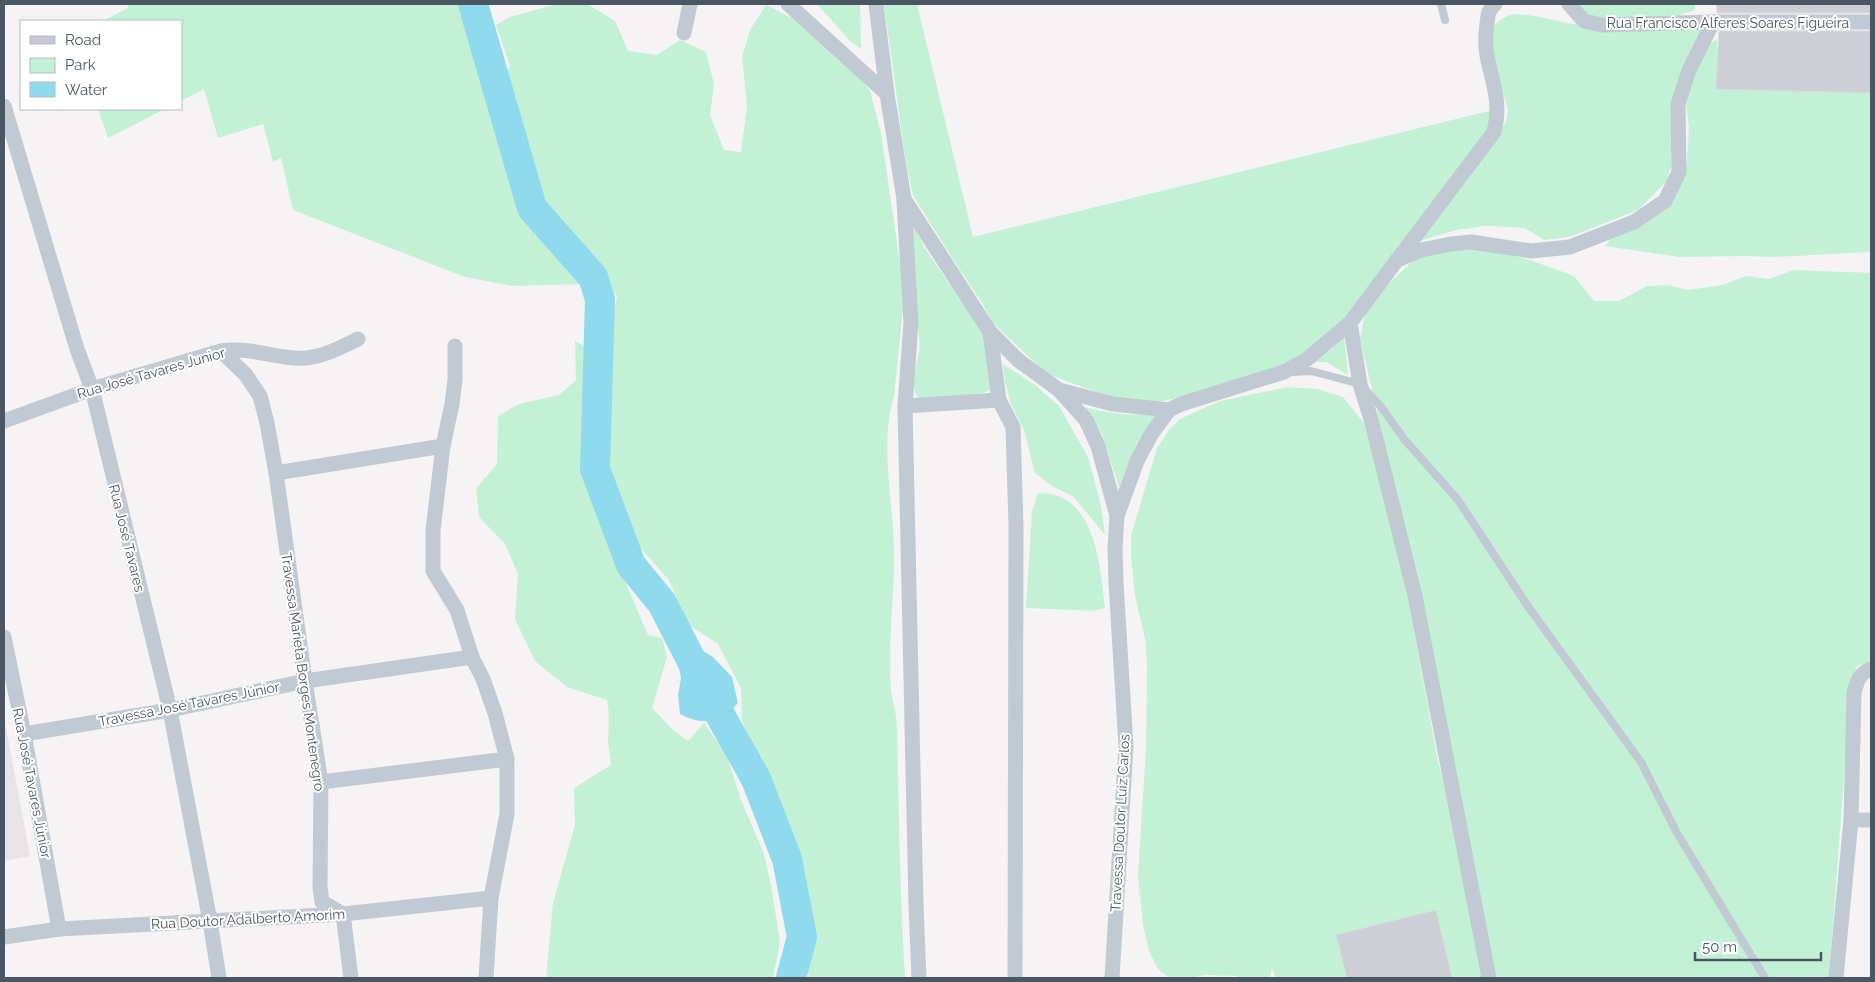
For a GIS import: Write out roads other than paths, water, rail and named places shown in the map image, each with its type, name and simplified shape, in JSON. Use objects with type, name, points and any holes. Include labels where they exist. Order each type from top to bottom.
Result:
[{"type":"street","points":[[684,33],[690,4]]},
{"type":"street","points":[[788,4],[887,94]]},
{"type":"street","points":[[876,4],[887,94],[904,199],[911,322],[905,406],[919,978]]},
{"type":"street","points":[[1117,516],[1137,461],[1152,433],[1169,410],[1181,404],[1284,372],[1306,360],[1350,323],[1494,132],[1498,120],[1496,96],[1486,56],[1484,39],[1489,10],[1495,4]]},
{"type":"street","name":"Rua Francisco Alferes Soares Figueira","points":[[1569,4],[1584,21],[1602,25],[1713,22],[1871,22]]},
{"type":"street","points":[[1397,260],[1421,250],[1471,242],[1531,251],[1570,247],[1634,222],[1665,201],[1679,172],[1678,104],[1689,70],[1713,22]]},
{"type":"street","name":"Rua José Tavares","points":[[4,106],[77,349],[92,389],[170,710],[219,978]]},
{"type":"street","points":[[904,199],[990,332],[1018,360],[1059,390],[1086,420],[1098,446],[1117,516]]},
{"type":"street","points":[[1350,323],[1360,384],[1372,419],[1414,596],[1489,978]]},
{"type":"street","points":[[990,332],[999,400],[1013,427],[1016,526],[1015,978]]},
{"type":"street","name":"Rua José Tavares Junior","points":[[4,421],[92,389],[221,351],[236,349],[306,358],[330,352],[358,339]]},
{"type":"street","points":[[455,346],[455,380],[443,446],[432,530],[433,571],[457,610],[472,656],[496,712],[507,759],[507,814],[491,898],[486,978]]},
{"type":"street","name":"Travessa Marieta Borges Montenegro","points":[[221,351],[246,374],[260,396],[267,423],[321,782],[320,888],[322,902],[343,914]]},
{"type":"street","points":[[1059,390],[1113,404],[1169,410]]},
{"type":"street","points":[[905,406],[999,400]]},
{"type":"street","points":[[276,473],[443,446]]},
{"type":"street","name":"Travessa Doutor Luiz Carlos","points":[[1112,978],[1126,746],[1116,583],[1115,548],[1117,516]]},
{"type":"street","name":"Rua José Tavares Júnior","points":[[4,638],[24,734],[59,930]]},
{"type":"street","name":"Travessa José Tavares Júnior","points":[[24,734],[170,710],[305,681],[472,656]]},
{"type":"street","points":[[1836,978],[1851,820],[1854,693],[1857,680],[1865,671],[1871,669]]},
{"type":"street","points":[[321,782],[507,759]]},
{"type":"street","points":[[1851,820],[1871,820]]},
{"type":"street","name":"Rua Doutor Adalberto Amorim","points":[[4,937],[59,930],[343,914],[491,898]]},
{"type":"street","points":[[343,914],[351,978]]},
{"type":"lane","points":[[1441,4],[1445,20]]},
{"type":"lane","points":[[1284,372],[1311,371],[1360,384],[1382,408],[1404,439],[1458,500],[1527,605],[1641,762],[1677,833],[1765,978]]},
{"type":"water","points":[[692,644],[713,657],[732,677],[738,703],[732,710],[718,718],[704,721],[688,718],[680,714],[678,695],[681,678],[677,656]]},
{"type":"waterway","points":[[473,4],[532,208],[593,277],[600,299],[595,469],[631,565],[662,603],[715,706],[756,779],[787,859],[802,937],[791,978]]}]
